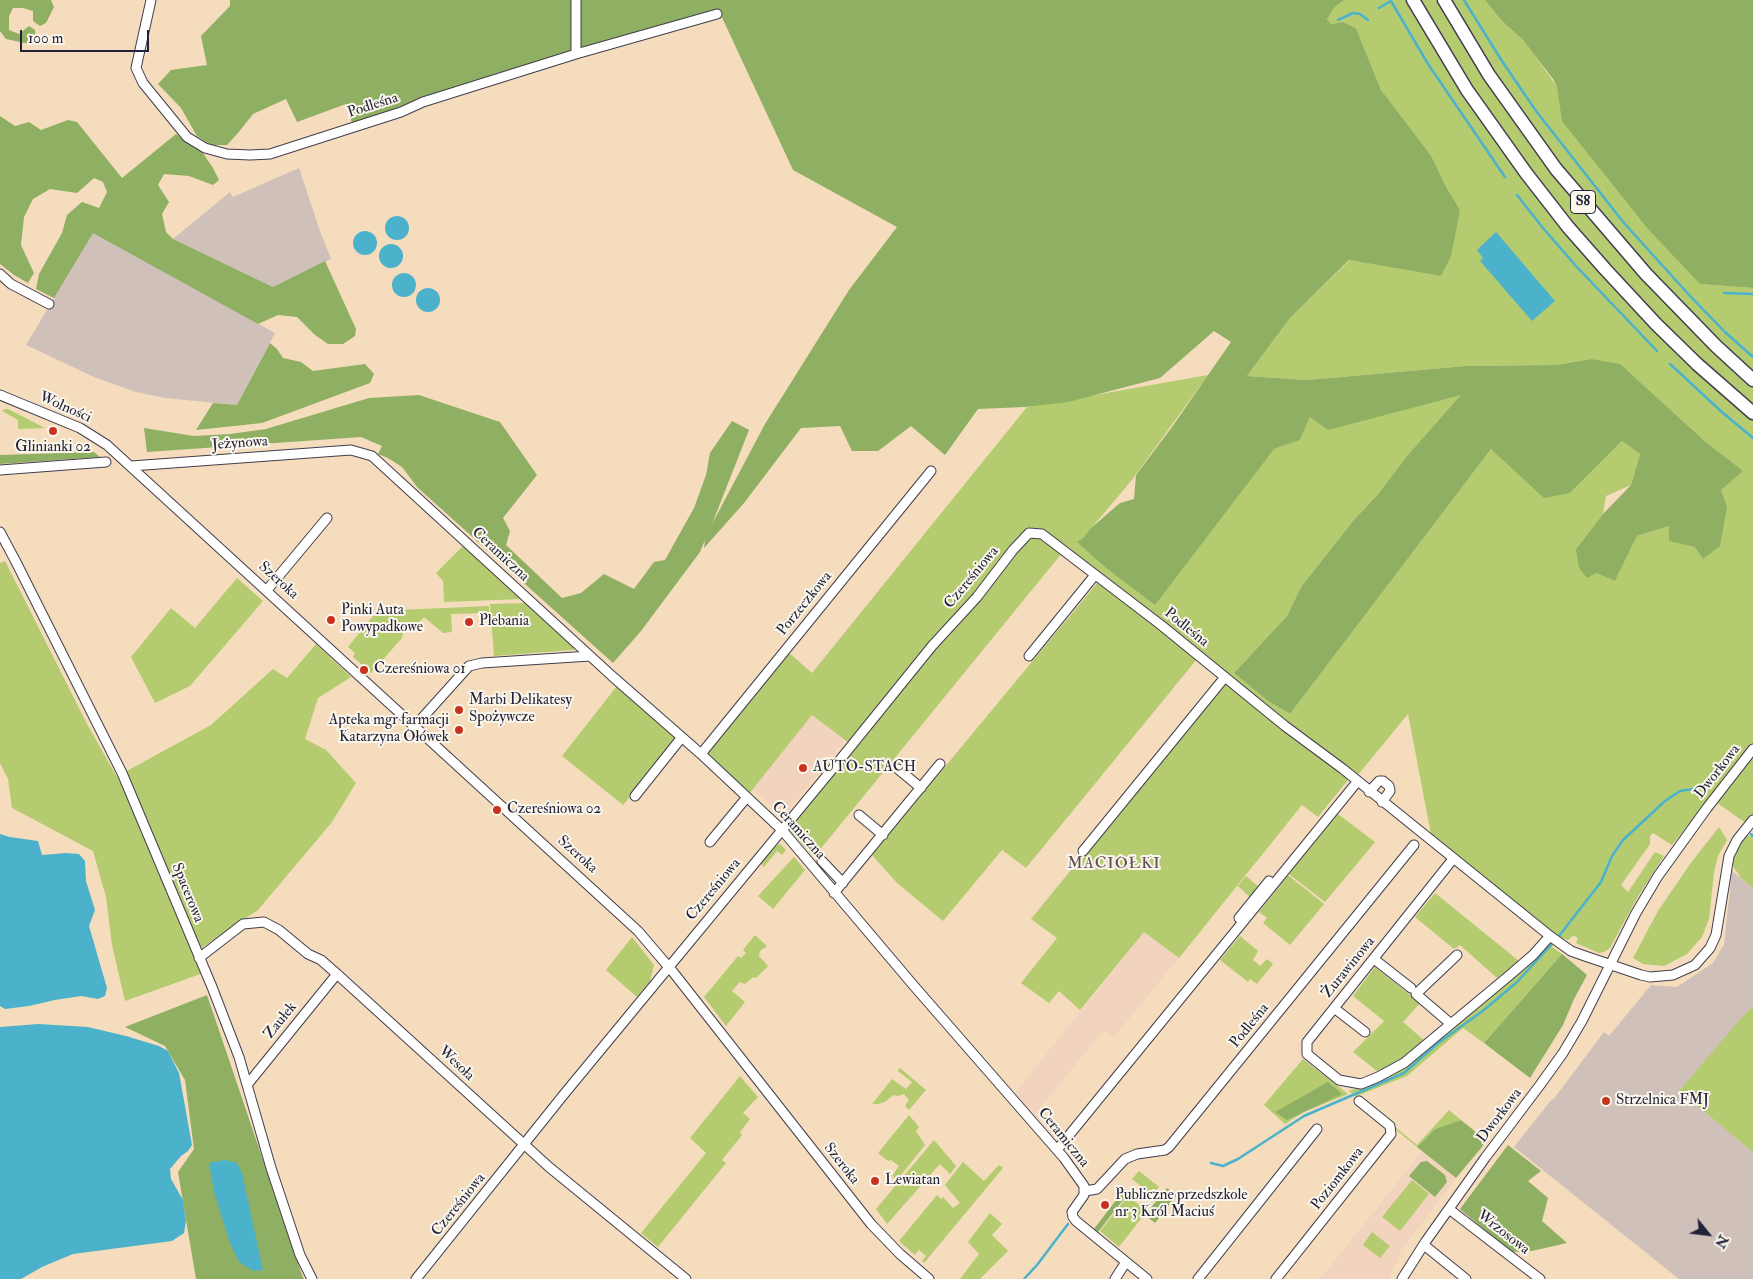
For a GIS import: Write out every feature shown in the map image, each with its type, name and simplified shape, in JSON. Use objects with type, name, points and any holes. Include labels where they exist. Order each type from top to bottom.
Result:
[{"type":"highway","name":"S8","points":[[1413,0],[1467,90],[1526,174],[1605,269],[1696,364],[1753,414]]},
{"type":"highway","name":"S8","points":[[1444,0],[1489,75],[1556,169],[1646,274],[1716,346],[1753,380]]},
{"type":"street","name":"Podleśna","points":[[151,0],[136,68],[143,82],[187,137],[205,148],[227,154],[250,155],[270,154],[401,112],[423,102],[576,54],[718,14]]},
{"type":"street","points":[[576,0],[576,54]]},
{"type":"street","points":[[0,274],[11,284],[49,304]]},
{"type":"street","name":"Wolności","points":[[0,396],[80,428],[116,453]]},
{"type":"street","name":"Jeżynowa","points":[[131,466],[351,450]]},
{"type":"street","name":"Ceramiczna","points":[[351,450],[372,456],[782,830],[834,893],[1057,1150],[1084,1186],[1085,1191],[1072,1212],[1072,1217],[1147,1279]]},
{"type":"street","name":"Szeroka","points":[[116,453],[638,931],[871,1224],[900,1254],[929,1279]]},
{"type":"street","points":[[0,470],[106,462]]},
{"type":"street","name":"Porzeczkowa","points":[[700,754],[931,471]]},
{"type":"street","points":[[267,590],[327,518]]},
{"type":"street","name":"Spacerowa","points":[[0,532],[122,773],[239,1057],[290,1225],[300,1255],[312,1279]]},
{"type":"street","name":"Czereśniowa","points":[[416,1279],[565,1093],[932,646],[977,597],[1013,550],[1029,533],[1042,534]]},
{"type":"street","name":"Podleśna","points":[[1042,534],[1550,936],[1571,950],[1610,965]]},
{"type":"street","points":[[1029,656],[1095,575]]},
{"type":"street","points":[[415,726],[469,666],[482,663],[590,656]]},
{"type":"street","points":[[1083,851],[1225,677]]},
{"type":"street","points":[[635,796],[682,737]]},
{"type":"street","name":"Dworkowa","points":[[1402,1279],[1450,1208],[1563,1053],[1582,1021],[1636,913],[1658,876],[1753,749]]},
{"type":"street","points":[[834,893],[940,764]]},
{"type":"street","points":[[898,769],[921,788]]},
{"type":"street","points":[[1134,1048],[1355,781]]},
{"type":"street","points":[[1057,1150],[1355,781]]},
{"type":"street","points":[[1369,792],[1379,781],[1390,786],[1390,791],[1382,802]]},
{"type":"street","points":[[710,842],[747,797]]},
{"type":"street","points":[[859,816],[883,835]]},
{"type":"street","points":[[1610,965],[1641,975],[1663,977],[1682,972],[1695,965],[1701,959],[1710,948],[1719,924],[1729,856],[1737,840],[1753,820]]},
{"type":"street","name":"Podleśna","points":[[1085,1191],[1097,1189],[1125,1160],[1137,1154],[1165,1150],[1169,1147],[1414,845]]},
{"type":"street","name":"Żurawinowa","points":[[1451,1024],[1393,1070],[1361,1084],[1339,1080],[1307,1054],[1307,1042],[1453,859]]},
{"type":"street","points":[[822,861],[843,883]]},
{"type":"street","name":"Wesoła","points":[[199,958],[243,924],[264,922],[279,930],[308,954],[321,960],[524,1145],[686,1279]]},
{"type":"street","points":[[1457,955],[1416,994],[1451,1024],[1533,955],[1550,936]]},
{"type":"street","points":[[1374,958],[1411,988]]},
{"type":"street","name":"Zaułek","points":[[247,1085],[337,974]]},
{"type":"street","points":[[1334,1008],[1365,1032]]},
{"type":"street","name":"Poziomkowa","points":[[1276,1279],[1391,1134],[1390,1126],[1359,1101]]},
{"type":"street","points":[[1198,1279],[1318,1129]]},
{"type":"street","name":"Wrzosowa","points":[[1450,1208],[1540,1279]]},
{"type":"street","points":[[1424,1245],[1466,1279]]},
{"type":"street","points":[[1115,1279],[1126,1262]]},
{"type":"shaded area","points":[[299,168],[331,259],[273,287],[173,239],[230,192],[233,197]]},
{"type":"shaded area","points":[[93,232],[275,333],[237,405],[165,398],[136,392],[94,377],[26,345]]},
{"type":"shaded area","points":[[812,715],[845,740],[787,812],[778,812],[753,789]]},
{"type":"shaded area","points":[[1732,871],[1753,888],[1753,1009],[1679,1091],[1753,1152],[1753,1279],[1679,1279],[1514,1147],[1553,1100],[1604,1032],[1609,1036],[1651,985],[1677,987],[1713,963],[1724,944]]},
{"type":"shaded area","points":[[1144,932],[1179,958],[1114,1037],[1104,1030],[1034,1115],[1015,1093]]},
{"type":"shaded area","points":[[1422,1152],[1456,1178],[1402,1249],[1389,1279],[1320,1279]]},
{"type":"green space","points":[[0,0],[51,0],[54,7],[46,23],[40,26],[33,21],[33,11],[13,8],[9,16],[9,30],[19,34],[29,26],[35,30],[36,42],[29,44],[6,39],[0,31]]},
{"type":"green space","points":[[230,0],[1344,0],[1334,8],[1327,19],[1331,24],[1343,22],[1356,28],[1381,90],[1431,156],[1460,210],[1451,256],[1441,276],[1349,260],[1290,318],[1247,376],[1307,380],[1466,366],[1556,365],[1591,359],[1620,364],[1707,443],[1743,471],[1721,490],[1727,506],[1720,546],[1703,559],[1695,547],[1669,541],[1669,526],[1637,536],[1615,581],[1596,573],[1587,578],[1579,568],[1576,549],[1603,514],[1631,485],[1640,454],[1622,441],[1570,493],[1544,498],[1491,449],[1290,714],[1268,701],[1234,673],[1287,616],[1301,587],[1353,521],[1379,493],[1407,456],[1461,395],[1328,430],[1310,417],[1300,440],[1274,449],[1155,605],[1105,567],[1077,542],[1120,503],[1134,499],[1136,475],[1231,342],[1214,331],[1160,378],[1068,402],[1025,407],[978,409],[945,455],[911,426],[878,451],[852,451],[840,426],[801,428],[744,503],[704,548],[705,540],[700,552],[641,631],[613,663],[418,488],[402,467],[378,454],[382,446],[361,437],[147,452],[144,428],[194,436],[230,434],[266,429],[369,398],[419,395],[500,422],[537,475],[503,518],[510,531],[506,545],[562,598],[581,593],[604,574],[634,589],[654,562],[665,560],[694,508],[706,475],[710,453],[732,421],[749,430],[712,524],[765,424],[849,290],[897,227],[793,170],[719,11],[553,58],[352,123],[346,104],[297,122],[286,99],[253,114],[227,145],[211,145],[197,136],[181,108],[158,84],[171,70],[207,65],[201,36],[230,6]]},
{"type":"green space","points":[[1344,0],[1485,0],[1501,20],[1523,40],[1536,57],[1557,87],[1560,101],[1700,284],[1753,288],[1753,828],[1710,798],[1672,845],[1653,833],[1650,836],[1650,844],[1621,885],[1628,892],[1655,852],[1664,856],[1637,898],[1610,948],[1599,953],[1576,943],[1578,939],[1575,936],[1568,940],[1560,937],[1552,947],[1562,954],[1484,1043],[1463,1028],[1407,1076],[1357,1096],[1417,1145],[1449,1110],[1461,1120],[1435,1129],[1417,1147],[1349,1091],[1394,1073],[1527,965],[1548,932],[1431,834],[1408,714],[1357,776],[1348,780],[1318,817],[1302,805],[1179,958],[1144,932],[1080,1010],[1059,991],[1049,1003],[1021,983],[1057,938],[1031,919],[1225,681],[1197,659],[1026,868],[1002,850],[943,921],[897,883],[872,855],[1098,582],[1062,553],[814,857],[787,828],[854,747],[812,715],[749,794],[727,774],[707,751],[788,652],[812,673],[1027,407],[1208,375],[1131,481],[1083,538],[1077,542],[1274,449],[1300,440],[1310,417],[1462,395],[1407,456],[1379,493],[1353,521],[1301,587],[1287,616],[1234,673],[1268,701],[1290,714],[1491,449],[1570,493],[1622,441],[1640,454],[1631,485],[1606,496],[1603,514],[1576,549],[1596,573],[1615,581],[1637,536],[1669,526],[1670,540],[1695,547],[1727,506],[1721,490],[1742,471],[1707,443],[1634,377],[1591,359],[1556,365],[1466,366],[1307,380],[1247,376],[1290,318],[1350,260],[1441,276],[1460,210],[1381,90],[1356,28],[1343,22],[1331,24],[1327,19],[1334,8]]},
{"type":"green space","points":[[1485,0],[1753,0],[1753,288],[1700,284],[1648,229],[1562,121],[1557,87],[1553,79],[1523,40],[1501,20]]},
{"type":"green space","points":[[0,116],[15,126],[29,122],[41,130],[68,120],[77,122],[122,178],[176,134],[203,153],[219,180],[213,185],[189,176],[164,174],[158,185],[169,202],[162,214],[166,232],[173,239],[273,287],[325,261],[356,329],[355,336],[343,344],[328,344],[315,335],[297,317],[278,315],[258,324],[93,233],[54,298],[36,289],[39,274],[62,233],[67,215],[82,202],[99,208],[107,192],[103,182],[94,178],[77,193],[50,189],[33,199],[24,217],[21,245],[34,273],[28,283],[14,275],[0,264]]},
{"type":"green space","points":[[270,343],[283,358],[301,362],[313,371],[365,364],[374,374],[370,383],[262,423],[196,430],[213,403],[237,405]]},
{"type":"green space","points":[[5,409],[45,428],[18,429],[18,420],[2,411]]},
{"type":"green space","points":[[94,452],[100,457],[0,464],[0,455]]},
{"type":"green space","points":[[464,545],[523,599],[444,602],[443,581],[436,573]]},
{"type":"green space","points":[[5,561],[87,724],[131,802],[203,973],[125,1001],[112,945],[106,897],[93,851],[12,808],[8,779],[0,763],[0,563]]},
{"type":"green space","points":[[237,578],[263,601],[190,686],[155,703],[131,657],[171,608],[195,628]]},
{"type":"green space","points":[[526,603],[575,645],[573,650],[494,656],[490,604]]},
{"type":"green space","points":[[489,606],[489,613],[451,614],[452,632],[443,633],[424,617],[412,629],[403,632],[402,638],[371,673],[353,657],[355,653],[348,647],[377,611]]},
{"type":"green space","points":[[316,644],[351,677],[318,698],[305,739],[326,750],[356,783],[332,822],[258,910],[201,948],[193,934],[125,772],[211,725],[273,669],[287,678]]},
{"type":"green space","points":[[617,686],[677,740],[623,805],[562,756]]},
{"type":"green space","points":[[1338,814],[1375,842],[1325,902],[1289,874]]},
{"type":"green space","points":[[1719,827],[1727,840],[1718,856],[1714,872],[1709,919],[1702,937],[1687,954],[1664,966],[1643,964],[1633,958],[1658,911],[1690,864]]},
{"type":"green space","points":[[1753,835],[1753,888],[1741,878],[1731,863],[1745,836]]},
{"type":"green space","points":[[780,844],[786,850],[782,855],[777,851],[764,867],[760,863],[775,846]]},
{"type":"green space","points":[[794,857],[805,870],[773,909],[758,896]]},
{"type":"green space","points":[[1288,875],[1324,904],[1290,945],[1263,923],[1267,918],[1259,912]]},
{"type":"green space","points":[[1246,876],[1259,887],[1250,897],[1238,886]]},
{"type":"green space","points":[[1435,893],[1519,961],[1497,978],[1460,945],[1454,949],[1415,917]]},
{"type":"green space","points":[[755,935],[767,946],[760,951],[759,956],[768,966],[756,978],[753,977],[745,984],[740,982],[732,991],[745,1002],[726,1026],[704,997],[738,956],[741,958],[746,953],[743,950]]},
{"type":"green space","points":[[1240,936],[1258,951],[1253,960],[1260,966],[1267,959],[1273,964],[1257,984],[1250,979],[1248,982],[1220,960]]},
{"type":"green space","points":[[632,937],[654,965],[650,981],[637,997],[606,970]]},
{"type":"green space","points":[[1562,954],[1587,975],[1563,1025],[1530,1078],[1484,1043]]},
{"type":"green space","points":[[1375,967],[1420,1003],[1403,1022],[1425,1041],[1391,1066],[1377,1071],[1353,1052],[1384,1021],[1353,996]]},
{"type":"green space","points":[[207,995],[304,1279],[196,1279],[178,1172],[194,1149],[185,1080],[165,1046],[125,1027]]},
{"type":"green space","points":[[1753,1009],[1753,1152],[1679,1091]]},
{"type":"green space","points":[[1303,1059],[1348,1094],[1304,1112],[1285,1124],[1264,1105]]},
{"type":"green space","points":[[900,1068],[926,1090],[909,1110],[905,1106],[909,1100],[904,1094],[893,1095],[885,1102],[872,1104],[892,1079],[906,1089],[912,1082],[898,1071]]},
{"type":"green space","points":[[740,1076],[758,1097],[743,1113],[750,1119],[740,1132],[742,1135],[722,1160],[726,1163],[658,1247],[641,1233],[706,1153],[690,1138]]},
{"type":"green space","points":[[1328,1082],[1342,1094],[1287,1120],[1275,1112]]},
{"type":"green space","points":[[909,1115],[919,1127],[916,1131],[925,1145],[897,1180],[892,1176],[899,1166],[891,1160],[888,1161],[878,1153]]},
{"type":"green space","points":[[1461,1120],[1487,1141],[1456,1178],[1417,1147],[1435,1129]]},
{"type":"green space","points":[[934,1140],[956,1166],[950,1174],[940,1164],[887,1224],[876,1209]]},
{"type":"green space","points":[[1508,1145],[1541,1171],[1528,1181],[1548,1198],[1542,1221],[1567,1243],[1532,1251],[1511,1252],[1460,1209]]},
{"type":"green space","points":[[1427,1161],[1445,1175],[1447,1182],[1435,1197],[1409,1176],[1421,1162]]},
{"type":"green space","points":[[963,1162],[984,1181],[999,1165],[1003,1168],[924,1263],[922,1261],[926,1256],[919,1250],[915,1255],[899,1241],[937,1195],[941,1199],[943,1197],[953,1208],[960,1203],[945,1185]]},
{"type":"green space","points":[[1139,1171],[1159,1187],[1152,1195],[1132,1179]]},
{"type":"green space","points":[[1412,1180],[1429,1194],[1400,1231],[1382,1217]]},
{"type":"green space","points":[[1167,1188],[1177,1195],[1155,1223],[1145,1215]]},
{"type":"green space","points":[[1123,1191],[1127,1195],[1098,1232],[1094,1229]]},
{"type":"green space","points":[[1128,1196],[1147,1211],[1119,1247],[1100,1231]]},
{"type":"green space","points":[[990,1213],[1002,1224],[992,1235],[1008,1251],[980,1279],[960,1279],[979,1254],[968,1242]]},
{"type":"green space","points":[[1372,1232],[1390,1246],[1380,1258],[1363,1245]]},
{"type":"water","points":[[397,216],[406,219],[409,228],[406,237],[397,240],[388,237],[385,228],[388,219]]},
{"type":"water","points":[[365,231],[374,234],[377,243],[374,252],[365,255],[356,252],[353,243],[356,234]]},
{"type":"water","points":[[1496,232],[1555,301],[1532,321],[1480,261],[1483,258],[1477,250]]},
{"type":"water","points":[[391,244],[400,247],[403,256],[400,265],[391,268],[382,265],[379,256],[382,247]]},
{"type":"water","points":[[404,273],[413,276],[416,285],[413,294],[404,297],[395,294],[392,285],[395,276]]},
{"type":"water","points":[[428,288],[437,291],[440,300],[437,309],[428,312],[419,309],[416,300],[419,291]]},
{"type":"water","points":[[0,834],[38,841],[42,855],[79,854],[85,861],[86,881],[95,910],[89,926],[107,988],[105,996],[98,999],[81,996],[5,1009],[0,1006]]},
{"type":"water","points":[[38,1024],[88,1027],[126,1036],[159,1046],[168,1051],[179,1073],[192,1145],[170,1169],[171,1179],[183,1200],[186,1221],[184,1233],[172,1241],[73,1254],[42,1267],[21,1279],[0,1279],[0,1027]]},
{"type":"water","points":[[225,1160],[237,1163],[242,1173],[263,1270],[254,1271],[239,1262],[230,1243],[214,1192],[209,1163]]},
{"type":"waterway","points":[[1464,0],[1536,111],[1624,223],[1691,297],[1725,332],[1753,357]]},
{"type":"waterway","points":[[1379,8],[1391,1],[1428,64],[1505,177]]},
{"type":"waterway","points":[[1338,20],[1353,13],[1360,14],[1368,20]]},
{"type":"waterway","points":[[1517,195],[1576,266],[1657,351]]},
{"type":"waterway","points":[[1724,293],[1753,294]]},
{"type":"waterway","points":[[1670,364],[1753,438]]},
{"type":"waterway","points":[[1559,936],[1601,882],[1612,856],[1623,840],[1665,801],[1680,791],[1693,789],[1701,794]]},
{"type":"waterway","points":[[1211,1163],[1223,1166],[1238,1159],[1304,1116],[1404,1073],[1437,1044],[1484,1010],[1517,982],[1551,945]]},
{"type":"waterway","points":[[1024,1279],[1068,1224]]},
{"type":"place","name":"Glinianki 02","points":[[53,431]]},
{"type":"place","name":"Pinki Auta Powypadkowe","points":[[331,620]]},
{"type":"place","name":"Plebania","points":[[469,622]]},
{"type":"place","name":"Czereśniowa 01","points":[[364,670]]},
{"type":"place","name":"Marbi Delikatesy Spożywcze","points":[[459,710]]},
{"type":"place","name":"Apteka mgr farmacji Katarzyna Ołówek","points":[[459,730]]},
{"type":"place","name":"AUTO-STACH","points":[[803,768]]},
{"type":"place","name":"Czereśniowa 02","points":[[497,810]]},
{"type":"place","name":"Strzelnica FMJ","points":[[1606,1101]]},
{"type":"place","name":"Lewiatan","points":[[875,1181]]},
{"type":"place","name":"Publiczne przedszkole nr 3 Król Maciuś","points":[[1105,1205]]},
{"type":"district","name":"MACIOŁKI","points":[[1114,865]]}]
